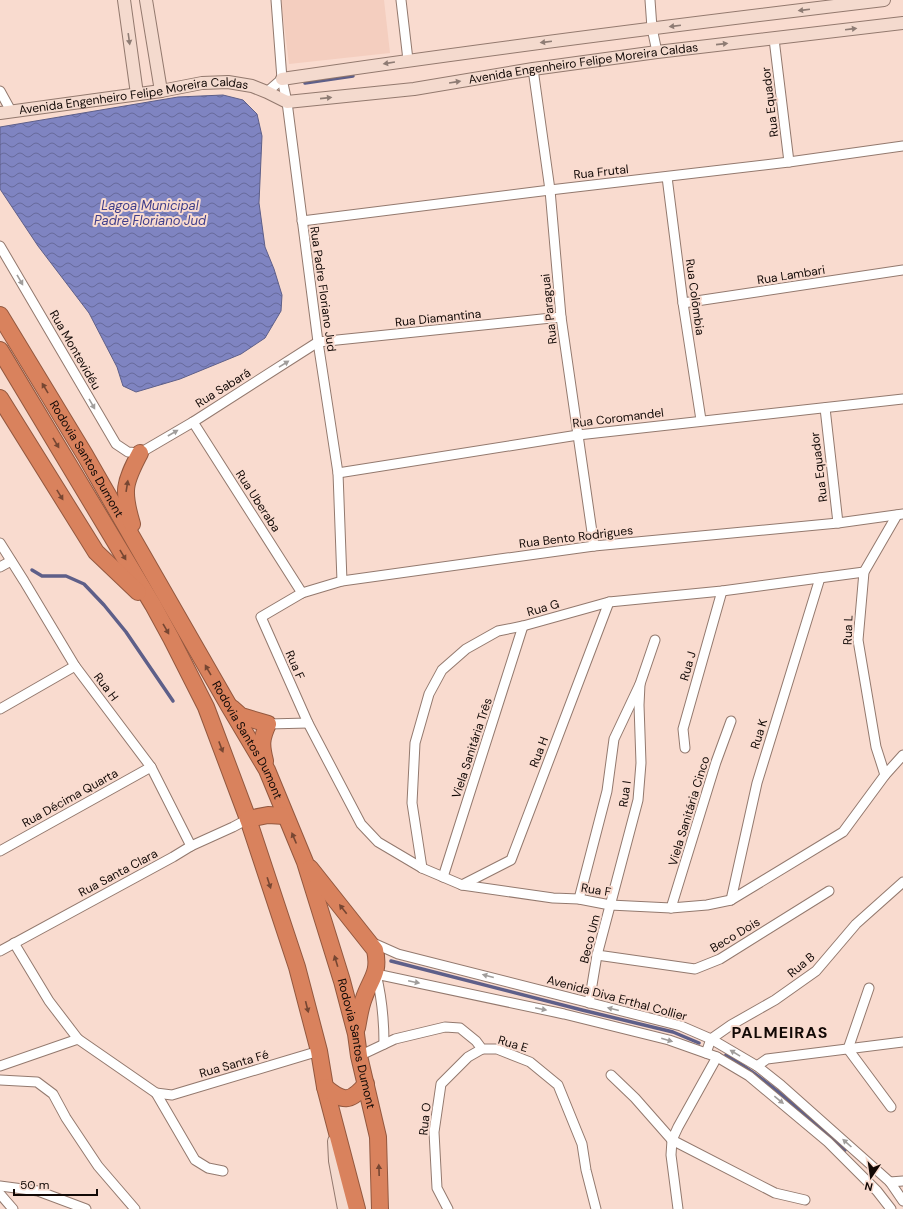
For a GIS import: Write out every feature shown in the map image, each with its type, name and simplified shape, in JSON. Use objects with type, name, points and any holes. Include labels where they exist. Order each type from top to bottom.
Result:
[{"type":"highway","name":"Rodovia Santos Dumont","points":[[0,315],[85,455],[267,770],[304,862],[342,981],[356,1034],[359,1056],[378,1137],[380,1209]]},
{"type":"highway","name":"Rodovia Santos Dumont","points":[[0,350],[153,605],[206,707],[248,819],[297,967],[319,1051],[331,1112],[357,1209]]},
{"type":"highway","points":[[1,402],[96,552],[153,605]]},
{"type":"highway","points":[[140,453],[130,473],[126,488],[126,505],[140,551]]},
{"type":"highway","points":[[229,706],[241,716],[268,724],[263,734],[262,746],[267,770]]},
{"type":"highway","points":[[248,819],[268,815],[285,816]]},
{"type":"highway","points":[[304,862],[342,907],[375,950],[377,959],[376,974],[362,1003],[356,1034]]},
{"type":"highway","points":[[325,1087],[337,1097],[346,1099],[359,1093],[366,1084]]},
{"type":"street","points":[[124,0],[137,94]]},
{"type":"street","points":[[146,0],[161,91]]},
{"type":"street","name":"Rua Padre Floriano Jud","points":[[276,0],[282,79],[287,102],[318,342],[338,472],[342,581]]},
{"type":"street","points":[[401,0],[408,60]]},
{"type":"street","points":[[650,0],[652,28],[657,52]]},
{"type":"street","name":"Avenida Engenheiro Felipe Moreira Caldas","points":[[267,92],[282,79],[408,60],[652,28],[884,0]]},
{"type":"street","name":"Avenida Engenheiro Felipe Moreira Caldas","points":[[5,112],[161,91],[202,83],[228,82],[252,86],[287,102],[414,89],[532,69],[657,52],[903,23]]},
{"type":"street","name":"Rua Equador","points":[[774,38],[789,162]]},
{"type":"street","name":"Rua Paraguai","points":[[532,69],[550,190],[561,317],[594,546]]},
{"type":"street","points":[[0,91],[5,112]]},
{"type":"street","name":"Rua Frutal","points":[[302,221],[789,162],[903,146]]},
{"type":"street","name":"Rua Colômbia","points":[[667,176],[701,420]]},
{"type":"street","name":"Rua Montevidéu","points":[[0,246],[116,444],[128,452],[140,453]]},
{"type":"street","name":"Rua Lambari","points":[[684,303],[903,270]]},
{"type":"street","name":"Rua Diamantina","points":[[318,342],[561,317]]},
{"type":"street","name":"Rua Sabará","points":[[140,453],[193,422],[318,342]]},
{"type":"street","name":"Rua Coromandel","points":[[338,472],[578,435],[903,398]]},
{"type":"street","name":"Rua Equador","points":[[825,408],[838,523]]},
{"type":"street","name":"Rua Uberaba","points":[[193,422],[302,593]]},
{"type":"street","name":"Rua Bento Rodrigues","points":[[261,617],[302,593],[342,581],[594,546],[838,523],[900,514]]},
{"type":"street","name":"Rua L","points":[[885,775],[876,747],[858,640],[864,572],[900,514]]},
{"type":"street","name":"Rua H","points":[[0,543],[75,666],[151,767],[191,846]]},
{"type":"street","points":[[0,567],[11,562]]},
{"type":"street","name":"Rua G","points":[[422,868],[412,803],[415,743],[429,694],[442,670],[466,649],[498,631],[523,626],[609,602],[722,591],[864,572]]},
{"type":"street","name":"Rua K","points":[[731,900],[756,783],[820,578]]},
{"type":"street","name":"Rua J","points":[[685,748],[683,729],[722,591]]},
{"type":"street","name":"Rua H","points":[[462,885],[511,860],[609,602]]},
{"type":"street","name":"Rua F","points":[[261,617],[308,723],[361,824],[378,842],[422,868],[462,885],[553,898],[579,899],[610,906],[671,908],[707,905],[731,900],[843,832],[885,775],[903,755]]},
{"type":"street","name":"Viela Sanitária Três","points":[[443,877],[523,626]]},
{"type":"street","points":[[579,899],[607,791],[614,739],[640,684],[655,640]]},
{"type":"street","points":[[0,709],[75,666]]},
{"type":"street","name":"Rua I","points":[[610,906],[638,800],[641,763],[639,706],[640,684]]},
{"type":"street","name":"Viela Sanitária Cinco","points":[[671,908],[716,762],[731,721]]},
{"type":"street","points":[[268,724],[308,723]]},
{"type":"street","name":"Rua Décima Quarta","points":[[0,851],[151,767]]},
{"type":"street","name":"Rua Santa Clara","points":[[0,951],[191,846],[233,828],[248,819]]},
{"type":"street","name":"Rua B","points":[[712,1039],[731,1025],[775,1000],[816,971],[856,924],[903,882]]},
{"type":"street","name":"Beco Dois","points":[[597,955],[695,969],[720,960],[829,891]]},
{"type":"street","name":"Beco Um","points":[[589,1003],[597,955],[610,906]]},
{"type":"street","name":"Avenida Diva Erthal Collier","points":[[366,940],[398,954],[682,1026],[712,1039],[757,1066],[804,1105],[890,1182],[903,1201]]},
{"type":"street","points":[[14,943],[48,1001],[78,1038],[156,1093],[195,1160],[208,1168],[223,1171]]},
{"type":"street","points":[[384,1044],[383,1005],[376,974],[564,1014],[669,1040],[717,1057],[749,1076],[828,1142],[877,1191],[891,1209]]},
{"type":"street","points":[[848,1049],[869,988]]},
{"type":"street","name":"Rua E","points":[[359,1056],[395,1039],[445,1027],[460,1028],[476,1041],[482,1049],[498,1049],[530,1062],[558,1085],[582,1144],[586,1170],[596,1209]]},
{"type":"street","points":[[0,1066],[78,1038]]},
{"type":"street","points":[[706,1053],[712,1039]]},
{"type":"street","points":[[757,1066],[767,1059],[903,1042]]},
{"type":"street","name":"Rua O","points":[[448,1209],[437,1188],[434,1132],[441,1084],[468,1057],[482,1049]]},
{"type":"street","points":[[848,1049],[891,1107]]},
{"type":"street","name":"Rua Santa Fé","points":[[156,1093],[172,1095],[319,1051]]},
{"type":"street","points":[[678,1209],[671,1155],[672,1140],[717,1057]]},
{"type":"street","points":[[611,1075],[635,1098],[672,1140],[775,1193],[805,1200]]},
{"type":"street","points":[[0,1080],[37,1082],[53,1094],[66,1118],[98,1166],[135,1209]]},
{"type":"street","points":[[331,1112],[335,1161],[344,1209]]},
{"type":"street","points":[[890,1182],[903,1181]]},
{"type":"street","points":[[0,1186],[38,1192],[86,1209]]},
{"type":"street","points":[[0,1194],[13,1209]]},
{"type":"shaded area","points":[[281,0],[384,0],[390,53],[289,64]]},
{"type":"water","name":"Lagoa Municipal Padre Floriano Jud","points":[[223,95],[243,100],[257,114],[262,136],[259,203],[265,247],[282,295],[281,311],[265,338],[241,354],[180,379],[136,392],[123,386],[117,367],[89,313],[38,246],[0,189],[0,127],[178,97]]},
{"type":"waterway","points":[[305,83],[353,76]]},
{"type":"waterway","points":[[32,570],[42,576],[66,576],[84,584],[104,605],[126,632],[173,701]]},
{"type":"waterway","points":[[391,961],[673,1032],[699,1043]]},
{"type":"waterway","points":[[726,1055],[758,1076],[845,1150]]},
{"type":"district","name":"PALMEIRAS","points":[[780,1032]]}]
